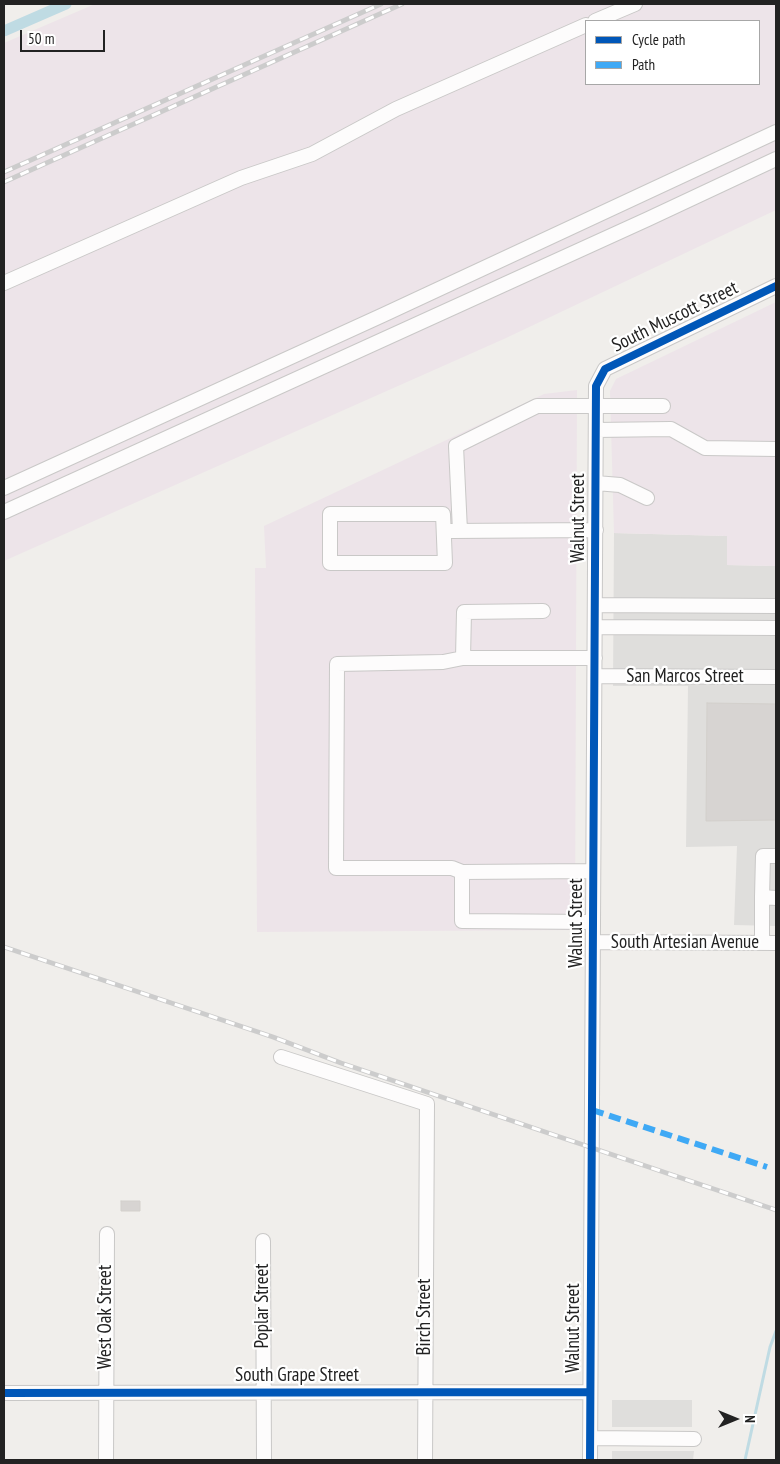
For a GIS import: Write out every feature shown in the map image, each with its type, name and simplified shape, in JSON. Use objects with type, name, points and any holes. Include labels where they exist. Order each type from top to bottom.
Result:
[{"type":"street","points":[[597,20],[635,4]]},
{"type":"street","points":[[4,283],[241,178],[312,154],[396,109],[585,25]]},
{"type":"street","points":[[4,488],[383,316],[776,132]]},
{"type":"street","points":[[4,512],[776,159]]},
{"type":"street","name":"South Muscott Street","points":[[596,386],[605,369],[776,286]]},
{"type":"street","name":"Walnut Street","points":[[590,1460],[596,386]]},
{"type":"street","points":[[460,531],[456,446],[537,406],[663,406]]},
{"type":"street","points":[[596,430],[671,429],[705,448],[776,449]]},
{"type":"street","points":[[596,483],[620,485],[647,498]]},
{"type":"street","points":[[330,514],[443,514],[444,531],[445,563],[330,563],[330,514]]},
{"type":"street","points":[[444,531],[596,530]]},
{"type":"street","points":[[595,605],[776,606]]},
{"type":"street","points":[[697,628],[698,605]]},
{"type":"street","points":[[463,658],[464,612],[544,611]]},
{"type":"street","points":[[595,627],[776,628]]},
{"type":"street","points":[[593,871],[462,872],[452,868],[336,868],[337,664],[443,662],[463,658],[595,658]]},
{"type":"street","name":"San Marcos Street","points":[[595,676],[776,678]]},
{"type":"street","points":[[769,943],[769,898],[763,856],[776,856]]},
{"type":"street","points":[[462,872],[462,921],[593,922]]},
{"type":"street","name":"South Artesian Avenue","points":[[593,942],[769,943]]},
{"type":"street","name":"Birch Street","points":[[281,1057],[427,1104],[425,1460]]},
{"type":"street","name":"West Oak Street","points":[[106,1460],[107,1234]]},
{"type":"street","name":"Poplar Street","points":[[263,1242],[264,1460]]},
{"type":"street","name":"South Grape Street","points":[[4,1393],[590,1392]]},
{"type":"street","points":[[590,1438],[694,1439]]},
{"type":"shaded area","points":[[95,4],[776,4],[776,210],[506,338],[4,561],[4,43]]},
{"type":"shaded area","points":[[776,302],[776,566],[727,565],[727,536],[614,533],[610,391],[616,379]]},
{"type":"shaded area","points":[[577,390],[575,930],[257,932],[255,568],[266,568],[264,526],[544,394]]},
{"type":"shaded area","points":[[614,533],[727,536],[727,565],[776,566],[776,926],[734,925],[737,846],[686,847],[688,686],[613,686]]},
{"type":"shaded area","points":[[612,1400],[692,1400],[692,1427],[612,1427]]},
{"type":"shaded area","points":[[612,1451],[694,1451],[693,1460],[612,1460]]},
{"type":"building","points":[[707,703],[776,704],[776,820],[706,821]]},
{"type":"building","points":[[121,1201],[140,1201],[140,1211],[121,1211]]},
{"type":"waterway","points":[[4,31],[66,4]]},
{"type":"waterway","points":[[745,1460],[770,1347],[776,1331]]},
{"type":"railway","points":[[4,172],[381,4]]},
{"type":"railway","points":[[4,182],[402,4]]},
{"type":"railway","points":[[4,947],[273,1037],[341,1063],[776,1210]]},
{"type":"marked path","points":[[592,1110],[767,1167]]},
{"type":"cycle path","points":[[590,1460],[596,386],[605,369],[776,286]]},
{"type":"cycle path","points":[[4,1393],[590,1392]]}]
